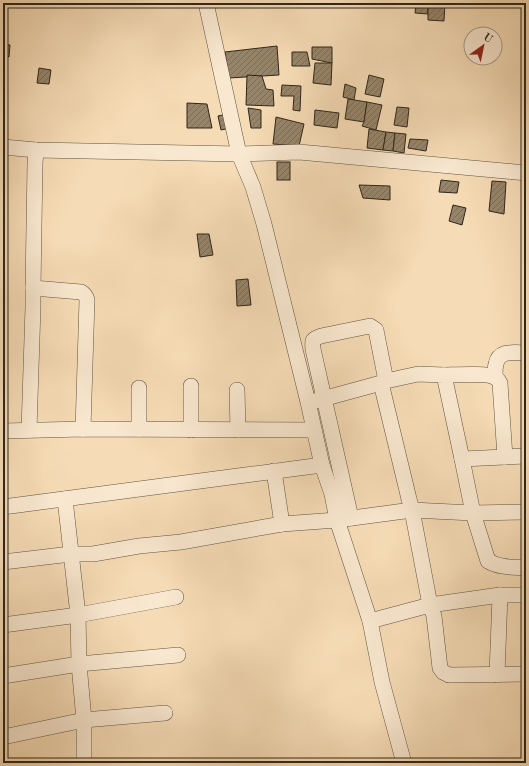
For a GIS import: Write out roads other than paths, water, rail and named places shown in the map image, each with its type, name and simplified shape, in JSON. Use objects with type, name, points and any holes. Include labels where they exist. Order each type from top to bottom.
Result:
[{"type":"street","points":[[206,3],[239,154],[253,187],[264,224],[322,465],[332,494],[344,519]]},
{"type":"street","points":[[3,147],[36,150],[239,154],[299,152],[526,173]]},
{"type":"street","points":[[29,430],[34,307],[33,288],[36,150]]},
{"type":"street","points":[[33,288],[81,292],[86,296],[84,429]]},
{"type":"street","points":[[404,763],[382,682],[370,621],[344,519],[324,398],[313,349],[312,343],[314,339],[321,336],[370,326],[376,330],[383,382],[412,510],[430,604],[434,616],[440,668],[442,672],[449,675],[526,674]]},
{"type":"street","points":[[495,377],[496,364],[501,355],[506,352],[526,353]]},
{"type":"street","points":[[308,402],[418,374],[488,375],[495,377],[500,383],[505,457]]},
{"type":"street","points":[[444,374],[473,513],[488,561],[505,567],[526,568]]},
{"type":"street","points":[[191,386],[192,430]]},
{"type":"street","points":[[139,388],[139,429]]},
{"type":"street","points":[[238,390],[238,430]]},
{"type":"street","points":[[3,431],[84,429],[314,430]]},
{"type":"street","points":[[462,459],[526,456]]},
{"type":"street","points":[[3,507],[322,465]]},
{"type":"street","points":[[274,471],[282,524]]},
{"type":"street","points":[[65,499],[78,615],[79,664],[84,720],[84,763]]},
{"type":"street","points":[[3,562],[71,554],[93,554],[139,546],[181,542],[282,524],[344,519],[412,510],[473,513],[526,512]]},
{"type":"street","points":[[370,621],[430,604],[500,596],[526,595]]},
{"type":"street","points":[[497,675],[500,596]]},
{"type":"street","points":[[3,625],[78,615],[176,597]]},
{"type":"street","points":[[3,676],[79,664],[178,655]]},
{"type":"street","points":[[3,737],[84,720],[165,713]]}]
